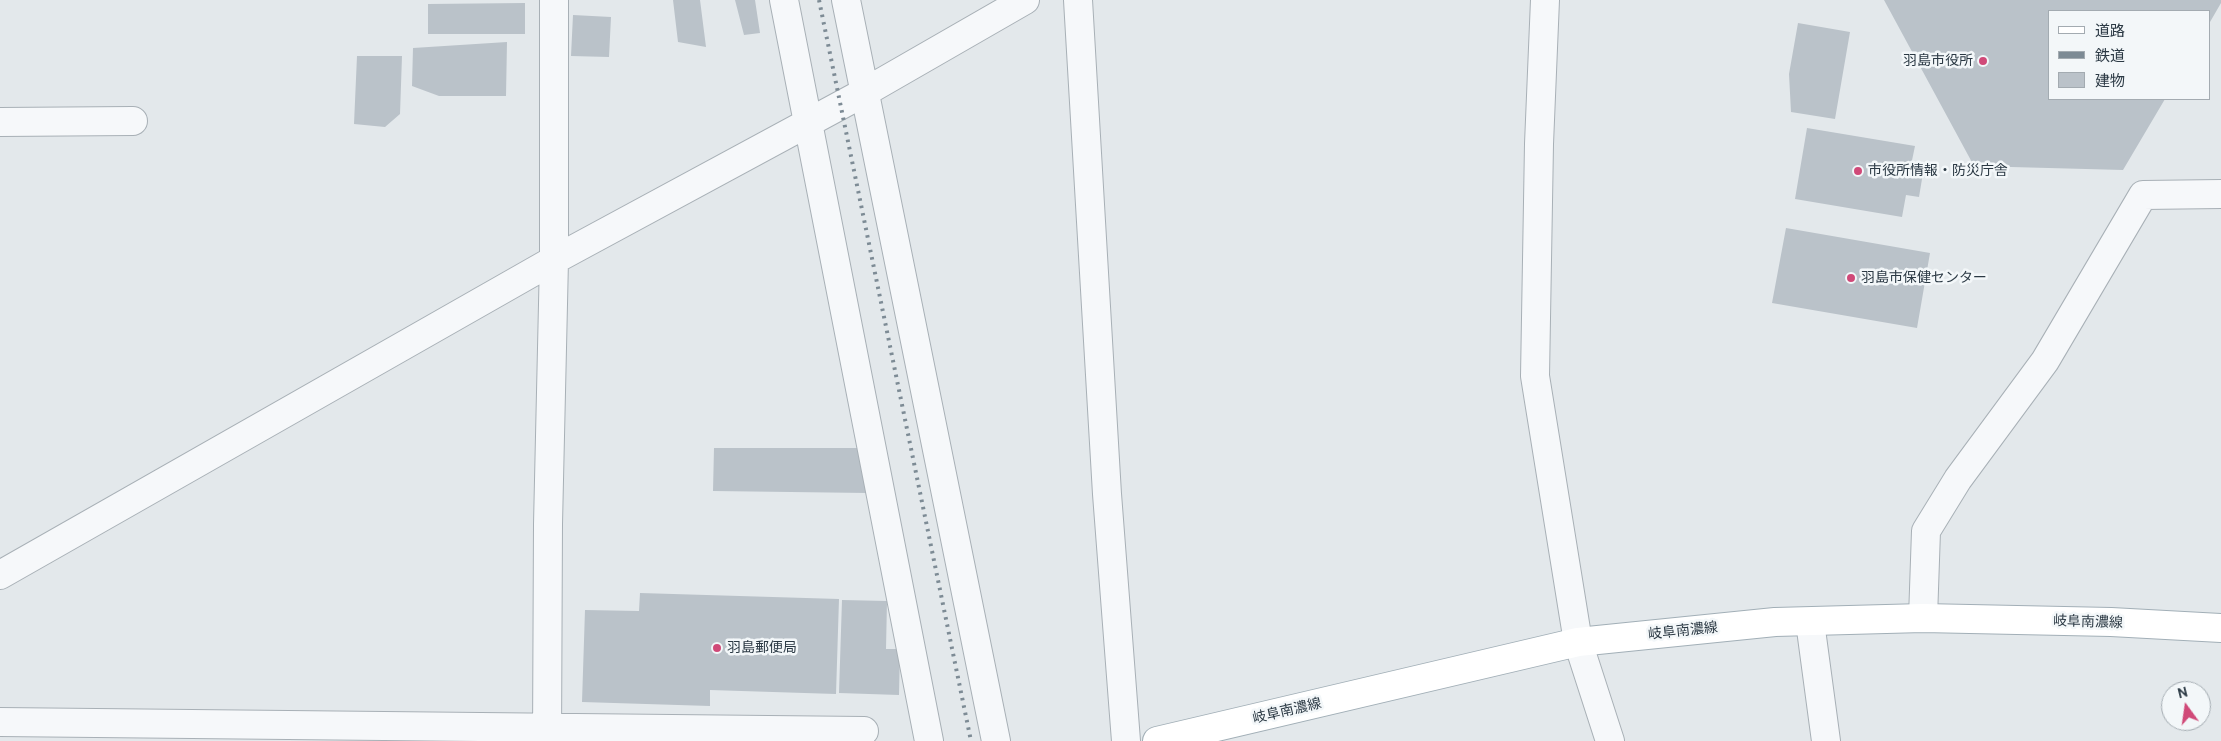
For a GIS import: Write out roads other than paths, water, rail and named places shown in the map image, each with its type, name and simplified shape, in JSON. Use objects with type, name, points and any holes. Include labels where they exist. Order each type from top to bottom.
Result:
[{"type":"main road","name":"岐阜南濃線","points":[[1157,741],[1578,642],[1775,622],[1923,618],[2111,622],[2221,628]]},
{"type":"street","points":[[547,735],[548,524],[554,260],[554,0]]},
{"type":"street","points":[[784,0],[929,741]]},
{"type":"street","points":[[846,0],[996,741]]},
{"type":"street","points":[[0,575],[554,260],[865,92],[1025,0]]},
{"type":"street","points":[[1078,0],[1107,494],[1126,741]]},
{"type":"street","points":[[1545,0],[1539,144],[1535,376],[1578,642],[1610,741]]},
{"type":"street","points":[[0,122],[133,121]]},
{"type":"street","points":[[1923,618],[1926,531],[1958,479],[2045,361],[2143,195],[2221,194]]},
{"type":"street","points":[[1810,622],[1826,741]]},
{"type":"street","points":[[0,722],[547,735],[864,731]]},
{"type":"railway","points":[[819,0],[971,741]]},
{"type":"place","name":"羽島市役所","points":[[1983,61]]},
{"type":"place","name":"市役所情報・防災庁舎","points":[[1858,171]]},
{"type":"place","name":"羽島市保健センター","points":[[1851,278]]},
{"type":"place","name":"羽島郵便局","points":[[717,648]]}]
